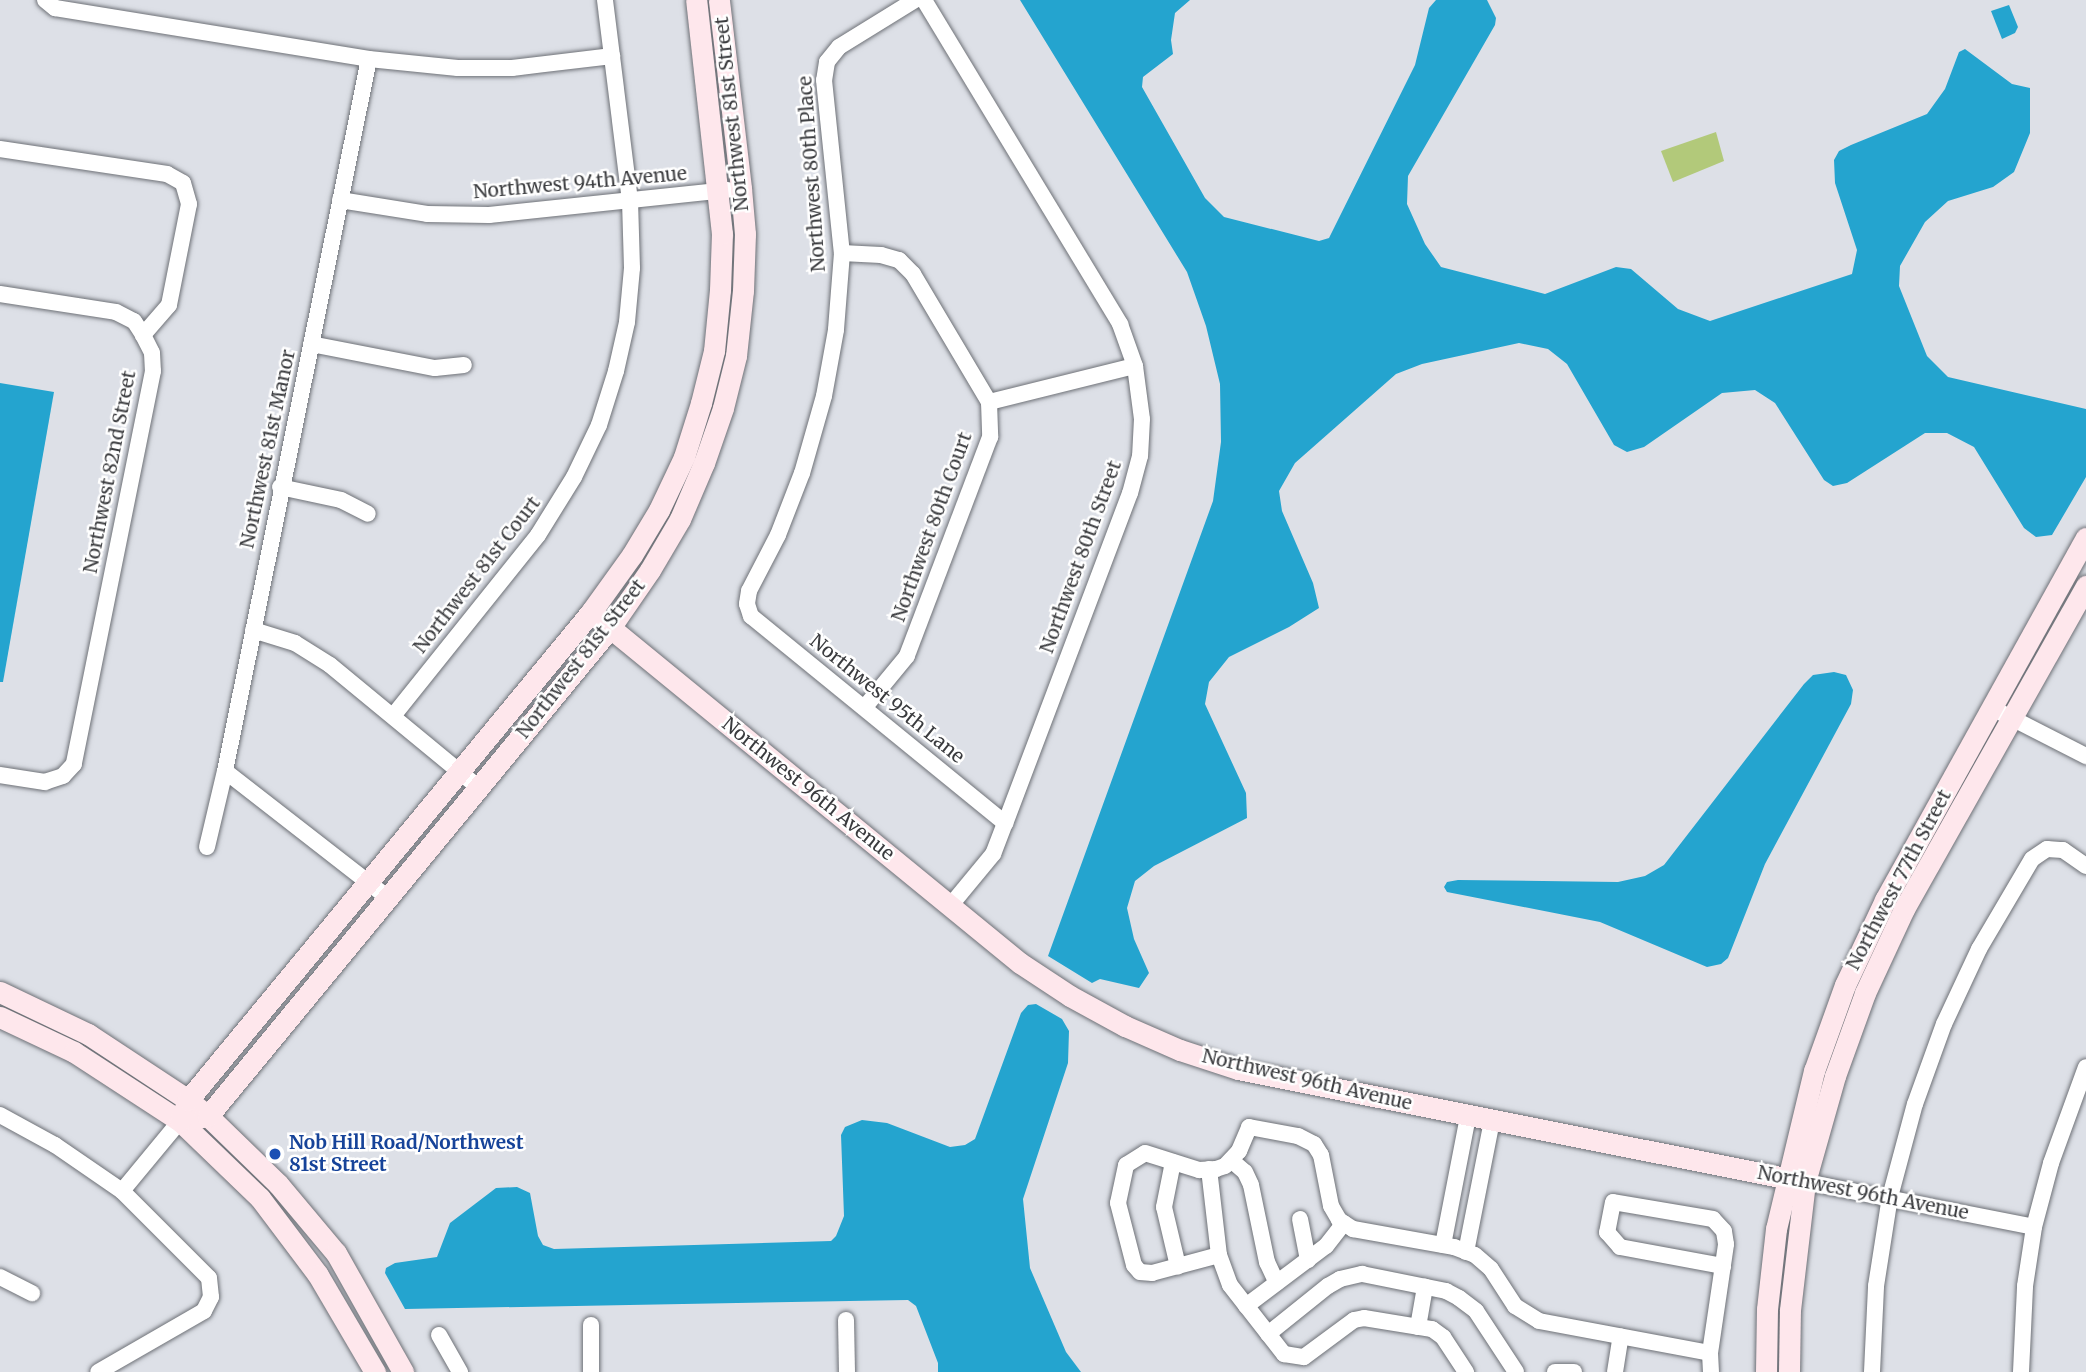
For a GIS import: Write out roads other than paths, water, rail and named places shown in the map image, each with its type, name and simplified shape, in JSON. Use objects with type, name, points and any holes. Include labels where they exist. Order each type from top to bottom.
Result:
[{"type":"street","points":[[45,0],[55,8],[369,59],[458,68],[499,68],[612,56]]},
{"type":"street","name":"Northwest 81st Court","points":[[393,716],[538,535],[574,478],[599,425],[626,322],[632,268],[630,201],[605,0]]},
{"type":"street","name":"Northwest 81st Street","points":[[122,1191],[180,1121],[188,1100],[591,612],[632,555],[659,510],[684,457],[702,403],[714,351],[720,290],[722,234],[696,0]]},
{"type":"street","name":"Northwest 81st Street","points":[[208,1116],[610,628],[650,570],[680,519],[704,463],[723,408],[736,356],[743,291],[745,234],[719,0]]},
{"type":"street","name":"Northwest 80th Place","points":[[747,604],[749,591],[778,535],[802,473],[824,396],[836,330],[842,253],[824,80],[827,62],[839,47],[915,0]]},
{"type":"street","name":"Northwest 80th Street","points":[[925,0],[1120,324],[1135,366],[1142,419],[1140,456],[1130,493],[993,854],[950,906]]},
{"type":"street","name":"Northwest 81st Manor","points":[[207,847],[225,771],[369,59]]},
{"type":"street","points":[[0,149],[167,174],[183,183],[189,204],[169,305],[143,335],[134,321],[116,312],[0,294]]},
{"type":"street","name":"Northwest 94th Avenue","points":[[340,200],[427,214],[489,215],[741,188]]},
{"type":"street","name":"Northwest 80th Court","points":[[842,253],[881,255],[899,260],[913,274],[989,402],[990,437],[907,656],[865,707]]},
{"type":"street","name":"Northwest 82nd Street","points":[[0,775],[45,782],[63,776],[74,764],[153,371],[152,353],[143,335]]},
{"type":"street","points":[[311,344],[435,368],[464,365]]},
{"type":"street","points":[[989,402],[1135,366]]},
{"type":"street","points":[[281,487],[341,500],[368,514]]},
{"type":"street","name":"Northwest 77th Street","points":[[1788,1372],[1796,1181],[1815,1071],[1845,985],[1885,900],[2086,538]]},
{"type":"street","name":"Northwest 77th Street","points":[[1766,1372],[1769,1296],[1776,1229],[1865,993],[1904,909],[2086,586]]},
{"type":"street","name":"Northwest 95th Lane","points":[[747,604],[751,616],[1005,823]]},
{"type":"street","name":"Northwest 96th Avenue","points":[[591,612],[1020,963],[1070,996],[1180,1050],[1238,1069],[2034,1227]]},
{"type":"street","points":[[253,630],[295,643],[330,665],[478,788]]},
{"type":"street","points":[[1992,708],[2086,756]]},
{"type":"street","points":[[225,771],[388,898]]},
{"type":"street","points":[[1872,1372],[1876,1286],[1890,1197],[1914,1104],[1944,1024],[1979,949],[2032,859],[2047,849],[2063,850],[2086,866]]},
{"type":"street","points":[[0,992],[88,1034],[208,1116],[278,1184],[336,1253],[403,1372]]},
{"type":"street","points":[[0,1017],[74,1052],[180,1121],[260,1198],[318,1275],[375,1372]]},
{"type":"street","points":[[2021,1372],[2025,1286],[2034,1227],[2051,1163],[2086,1067]]},
{"type":"street","points":[[0,1115],[55,1145],[122,1191],[209,1278],[211,1297],[204,1311],[98,1372]]},
{"type":"street","points":[[180,1121],[208,1116]]},
{"type":"street","points":[[1443,1245],[1468,1116]]},
{"type":"street","points":[[1466,1252],[1492,1121]]},
{"type":"street","points":[[1219,1255],[1152,1273],[1140,1272],[1134,1265],[1118,1203],[1126,1165],[1145,1153],[1199,1170],[1209,1170],[1225,1166],[1231,1160],[1239,1151],[1249,1127],[1298,1136],[1314,1144],[1321,1155],[1331,1206],[1344,1223],[1353,1228],[1443,1245],[1475,1255],[1491,1269],[1515,1306],[1525,1315],[1539,1321],[1710,1353]]},
{"type":"street","points":[[1231,1160],[1245,1172],[1251,1185],[1267,1262],[1277,1283]]},
{"type":"street","points":[[1173,1162],[1164,1207],[1178,1266]]},
{"type":"street","points":[[1209,1170],[1219,1255],[1230,1285],[1284,1354],[1294,1358],[1304,1357],[1354,1320],[1364,1318],[1432,1329],[1443,1337],[1466,1372]]},
{"type":"street","points":[[1452,1198],[1475,1204]]},
{"type":"street","points":[[1712,1372],[1710,1353],[1723,1266],[1726,1244],[1724,1231],[1713,1219],[1612,1202],[1607,1232],[1620,1247],[1723,1266]]},
{"type":"street","points":[[1300,1219],[1308,1260]]},
{"type":"street","points":[[1247,1306],[1326,1246],[1344,1223]]},
{"type":"street","points":[[1268,1334],[1328,1286],[1362,1274],[1446,1291],[1476,1311],[1516,1372]]},
{"type":"street","points":[[0,1277],[32,1293]]},
{"type":"street","points":[[1418,1327],[1425,1287]]},
{"type":"street","points":[[846,1320],[847,1372]]},
{"type":"street","points":[[591,1325],[591,1372]]},
{"type":"street","points":[[439,1335],[460,1372]]},
{"type":"street","points":[[1615,1372],[1621,1336]]},
{"type":"street","points":[[1555,1372],[1574,1372]]},
{"type":"water","points":[[1020,0],[1190,0],[1175,13],[1171,40],[1173,54],[1143,77],[1142,87],[1205,198],[1224,217],[1319,241],[1329,238],[1415,65],[1429,8],[1436,0],[1487,0],[1496,18],[1495,25],[1408,176],[1407,204],[1425,244],[1441,267],[1545,294],[1616,267],[1631,269],[1678,309],[1710,321],[1852,274],[1857,250],[1835,183],[1834,160],[1839,151],[1851,145],[1927,114],[1945,89],[1959,52],[1965,49],[2012,84],[2030,88],[2030,133],[2014,172],[1993,187],[1948,201],[1925,222],[1900,266],[1899,286],[1927,356],[1948,377],[2086,409],[2086,477],[2052,535],[2036,537],[2024,528],[1974,447],[1947,433],[1925,433],[1847,483],[1833,486],[1824,480],[1775,403],[1755,390],[1722,393],[1644,447],[1627,452],[1614,445],[1567,364],[1548,349],[1519,343],[1422,364],[1396,374],[1295,463],[1279,491],[1282,511],[1313,583],[1319,608],[1289,627],[1229,657],[1209,682],[1205,704],[1246,793],[1247,818],[1154,866],[1135,881],[1127,908],[1134,939],[1149,973],[1139,988],[1100,979],[1092,983],[1048,956],[1213,501],[1221,442],[1220,384],[1206,326],[1187,272]]},
{"type":"water","points":[[2009,5],[2018,27],[2015,33],[2002,39],[1991,11]]},
{"type":"water","points":[[0,383],[54,392],[3,682],[0,682]]},
{"type":"water","points":[[1834,672],[1846,675],[1853,690],[1851,704],[1765,864],[1728,958],[1721,964],[1707,967],[1600,922],[1447,892],[1444,887],[1447,882],[1458,880],[1618,882],[1645,876],[1664,865],[1804,684],[1813,675]]},
{"type":"water","points":[[1036,1004],[1062,1019],[1069,1031],[1068,1063],[1023,1199],[1030,1268],[1066,1352],[1081,1372],[938,1372],[938,1363],[916,1306],[908,1300],[405,1309],[385,1273],[386,1268],[395,1263],[437,1257],[450,1223],[496,1188],[517,1187],[530,1193],[538,1236],[543,1245],[554,1249],[831,1241],[836,1236],[844,1216],[841,1135],[845,1127],[862,1120],[887,1123],[950,1147],[965,1145],[975,1139],[1021,1013],[1028,1005]]},
{"type":"place","name":"Nob Hill Road/Northwest 81st Street","points":[[275,1154]]}]
